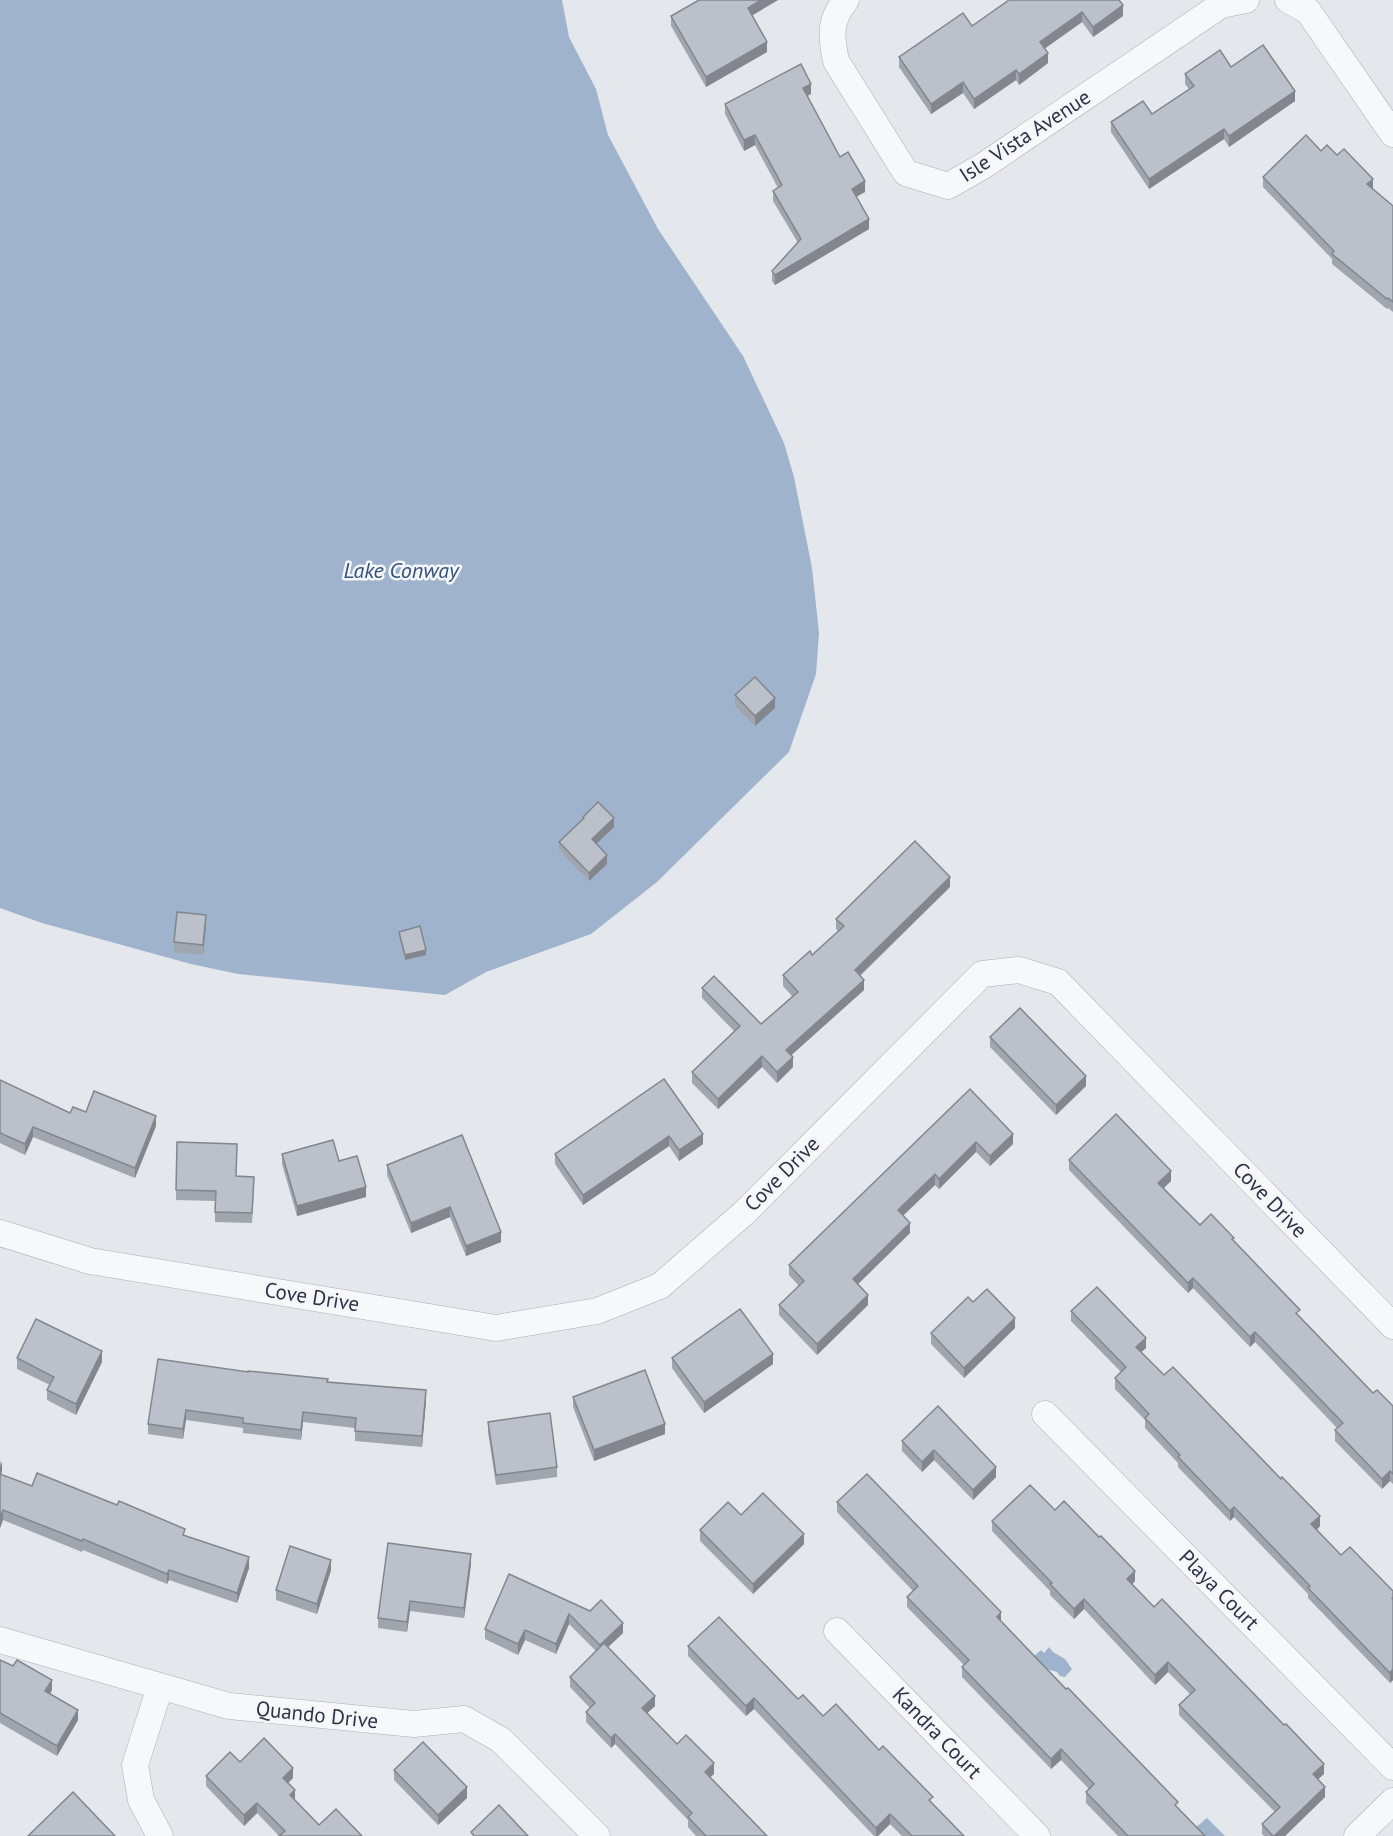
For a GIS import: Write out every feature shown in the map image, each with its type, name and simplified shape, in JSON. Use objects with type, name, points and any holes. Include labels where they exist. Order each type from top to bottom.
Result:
[{"type":"street","name":"Isle Vista Avenue","points":[[846,0],[839,9],[832,26],[832,42],[836,61],[906,173],[948,186],[983,166],[1221,4],[1246,0]]},
{"type":"street","points":[[1288,0],[1308,11],[1393,134]]},
{"type":"street","name":"Cove Drive","points":[[0,1233],[90,1261],[496,1328],[597,1311],[660,1286],[744,1213],[981,974],[1018,970],[1058,982],[1393,1326]]},
{"type":"street","name":"Playa Court","points":[[1046,1414],[1393,1767]]},
{"type":"street","name":"Kandra Court","points":[[837,1631],[1037,1836]]},
{"type":"street","name":"Quando Drive","points":[[0,1640],[230,1706],[414,1724],[464,1719],[501,1740],[597,1836]]},
{"type":"street","points":[[160,1687],[135,1765],[141,1800],[160,1836]]},
{"type":"street","points":[[1357,1836],[1393,1801]]},
{"type":"water","name":"Lake Conway","points":[[0,0],[562,0],[569,37],[596,89],[608,135],[658,229],[743,356],[784,443],[794,477],[812,568],[819,633],[816,674],[789,752],[657,882],[591,934],[486,972],[445,995],[238,974],[191,964],[42,923],[0,908]]},
{"type":"water","points":[[1049,1647],[1065,1659],[1072,1669],[1065,1677],[1040,1667],[1034,1656],[1041,1650],[1044,1653]]},
{"type":"water","points":[[1207,1818],[1225,1836],[1204,1836],[1195,1828]]},
{"type":"building","points":[[699,0],[761,0],[748,8],[767,42],[706,77],[671,16]]},
{"type":"building","points":[[1009,0],[1119,0],[1123,5],[1093,27],[1082,12],[1040,42],[1048,53],[1019,74],[1016,70],[974,99],[963,82],[931,104],[899,57],[963,13],[972,26]]},
{"type":"building","points":[[1263,45],[1295,91],[1229,136],[1224,129],[1149,179],[1111,122],[1143,101],[1152,114],[1194,86],[1185,74],[1220,50],[1231,67]]},
{"type":"building","points":[[801,64],[811,84],[803,88],[840,157],[848,152],[865,181],[852,189],[869,219],[775,275],[772,271],[801,239],[773,191],[782,185],[755,135],[744,140],[725,104]]},
{"type":"building","points":[[1306,135],[1321,151],[1327,145],[1337,155],[1344,149],[1373,179],[1367,184],[1393,206],[1393,302],[1332,254],[1334,251],[1263,177]]},
{"type":"building","points":[[755,677],[775,698],[755,716],[735,695]]},
{"type":"building","points":[[598,802],[614,818],[592,839],[607,855],[589,873],[559,842]]},
{"type":"building","points":[[915,841],[950,877],[855,970],[864,980],[786,1050],[793,1057],[777,1072],[762,1056],[718,1099],[692,1072],[740,1026],[702,988],[714,976],[761,1024],[798,992],[783,975],[810,951],[812,955],[844,926],[836,919]]},
{"type":"building","points":[[177,912],[206,915],[203,945],[174,942]]},
{"type":"building","points":[[420,926],[426,950],[405,955],[399,932]]},
{"type":"building","points":[[1020,1008],[1086,1076],[1056,1105],[990,1037]]},
{"type":"building","points":[[664,1079],[703,1134],[679,1150],[669,1136],[583,1195],[555,1154]]},
{"type":"building","points":[[0,1080],[70,1113],[73,1107],[86,1112],[94,1091],[156,1116],[135,1168],[33,1127],[25,1144],[0,1133]]},
{"type":"building","points":[[970,1089],[1013,1134],[990,1156],[976,1142],[939,1179],[935,1174],[898,1210],[910,1223],[853,1279],[868,1295],[817,1344],[779,1305],[804,1281],[789,1265]]},
{"type":"building","points":[[1116,1114],[1171,1171],[1158,1183],[1200,1225],[1211,1214],[1300,1310],[1296,1313],[1373,1393],[1377,1390],[1393,1406],[1393,1474],[1390,1471],[1382,1479],[1335,1430],[1343,1423],[1255,1332],[1250,1337],[1193,1278],[1188,1283],[1069,1160]]},
{"type":"building","points":[[462,1135],[501,1232],[466,1246],[450,1207],[411,1223],[387,1165]]},
{"type":"building","points":[[333,1140],[339,1161],[357,1156],[366,1187],[297,1206],[282,1154]]},
{"type":"building","points":[[177,1142],[237,1144],[236,1176],[254,1177],[252,1213],[215,1212],[216,1191],[176,1190]]},
{"type":"building","points":[[1097,1287],[1146,1338],[1136,1347],[1164,1375],[1173,1367],[1320,1516],[1311,1524],[1341,1555],[1350,1547],[1393,1591],[1393,1669],[1390,1673],[1234,1507],[1230,1511],[1178,1457],[1180,1455],[1145,1418],[1149,1414],[1115,1378],[1126,1367],[1071,1311]]},
{"type":"building","points":[[987,1289],[1015,1318],[964,1368],[931,1333],[968,1297],[973,1302]]},
{"type":"building","points":[[740,1309],[773,1354],[704,1402],[672,1358]]},
{"type":"building","points":[[36,1319],[102,1351],[76,1404],[47,1390],[54,1377],[17,1358]]},
{"type":"building","points":[[158,1359],[248,1372],[328,1379],[327,1382],[426,1390],[422,1436],[355,1431],[356,1418],[303,1412],[301,1430],[243,1423],[243,1418],[186,1410],[183,1429],[148,1424]]},
{"type":"building","points":[[645,1370],[665,1424],[594,1450],[573,1397]]},
{"type":"building","points":[[938,1406],[996,1467],[973,1490],[934,1450],[922,1462],[902,1441]]},
{"type":"building","points":[[550,1413],[557,1467],[496,1475],[488,1422]]},
{"type":"building","points":[[37,1473],[117,1505],[119,1501],[185,1529],[183,1535],[249,1557],[237,1593],[169,1570],[167,1574],[83,1539],[82,1541],[3,1510],[0,1518],[0,1474],[32,1486]]},
{"type":"building","points":[[867,1474],[1001,1612],[997,1617],[1178,1802],[1175,1805],[1205,1836],[1128,1836],[1086,1792],[1094,1784],[1061,1749],[1051,1759],[962,1667],[969,1660],[907,1597],[918,1586],[837,1502]]},
{"type":"building","points":[[1030,1485],[1055,1510],[1064,1501],[1099,1537],[1101,1536],[1135,1571],[1127,1579],[1154,1607],[1162,1599],[1324,1764],[1313,1774],[1325,1787],[1274,1836],[1262,1824],[1280,1807],[1179,1705],[1195,1690],[1168,1662],[1155,1675],[1084,1599],[1074,1609],[992,1521]]},
{"type":"building","points":[[763,1493],[804,1534],[753,1584],[700,1530],[728,1502],[741,1515]]},
{"type":"building","points":[[388,1543],[471,1554],[464,1608],[410,1601],[407,1622],[378,1618]]},
{"type":"building","points":[[290,1546],[331,1560],[317,1604],[276,1590]]},
{"type":"building","points":[[509,1574],[590,1611],[601,1600],[623,1623],[600,1645],[569,1614],[556,1644],[525,1630],[518,1644],[485,1629]]},
{"type":"building","points":[[719,1617],[798,1699],[803,1695],[823,1716],[836,1704],[879,1750],[883,1746],[933,1797],[929,1800],[964,1836],[912,1836],[890,1814],[876,1828],[754,1698],[746,1706],[688,1646]]},
{"type":"building","points":[[604,1643],[655,1696],[642,1708],[677,1744],[686,1735],[714,1763],[705,1772],[767,1836],[706,1836],[688,1817],[692,1813],[615,1734],[611,1738],[586,1712],[595,1703],[570,1677]]},
{"type":"building","points":[[0,1660],[13,1666],[17,1660],[52,1680],[45,1691],[78,1710],[57,1746],[0,1713]]},
{"type":"building","points":[[264,1738],[293,1768],[283,1778],[295,1790],[290,1795],[319,1825],[336,1809],[362,1836],[279,1836],[285,1831],[257,1803],[244,1815],[206,1776],[230,1752],[240,1762]]},
{"type":"building","points":[[423,1742],[467,1787],[438,1815],[394,1770]]},
{"type":"building","points":[[73,1792],[115,1836],[28,1836]]},
{"type":"building","points":[[499,1805],[528,1836],[474,1836],[471,1832]]}]
